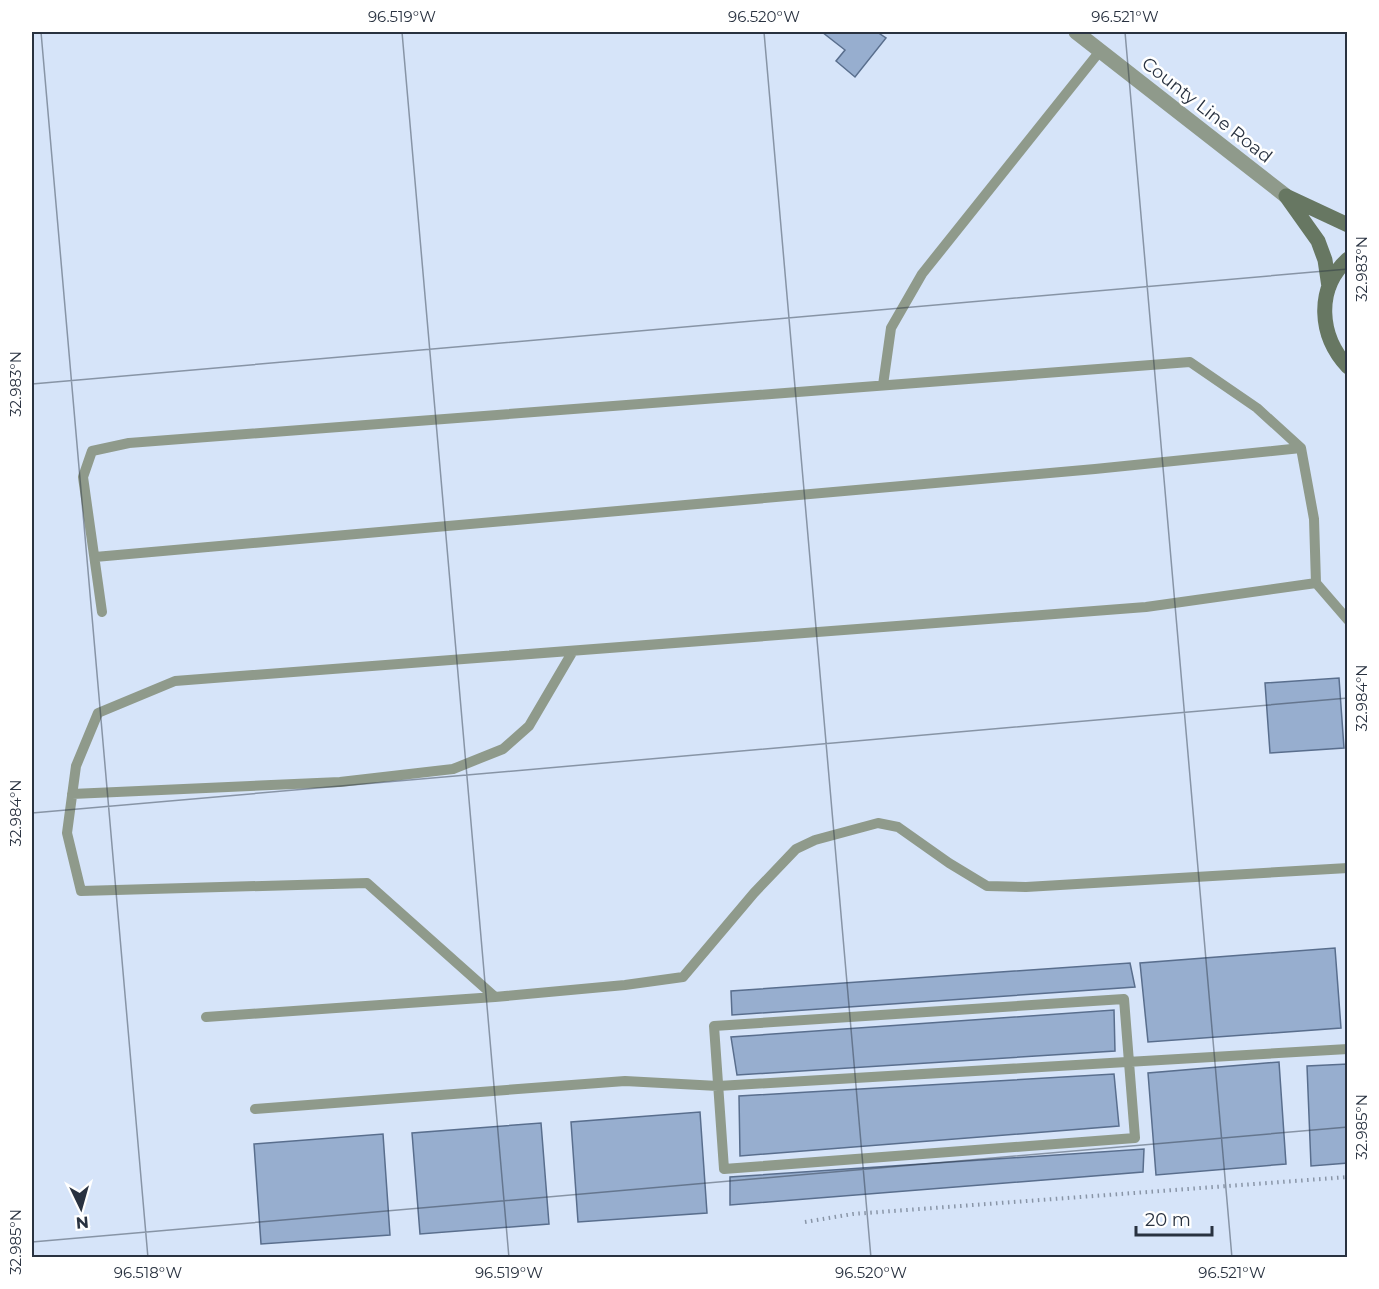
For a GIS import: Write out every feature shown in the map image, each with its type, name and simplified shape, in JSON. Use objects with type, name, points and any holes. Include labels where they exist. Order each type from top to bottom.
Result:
[{"type":"main road","points":[[1286,196],[1347,225]]},
{"type":"main road","points":[[1286,196],[1318,241],[1325,260],[1329,287]]},
{"type":"main road","points":[[1347,259],[1329,287],[1324,309],[1325,325],[1333,347],[1347,367]]},
{"type":"street","name":"County Line Road","points":[[1076,32],[1286,196]]},
{"type":"lane","points":[[883,385],[891,328],[922,274],[1100,51]]},
{"type":"lane","points":[[102,612],[83,477],[92,451],[129,443],[1190,362],[1257,408],[1301,448],[1314,519],[1316,583],[1347,620]]},
{"type":"lane","points":[[94,557],[1084,470],[1301,448]]},
{"type":"lane","points":[[495,997],[367,883],[81,891],[67,833],[76,766],[98,713],[175,681],[1146,607],[1316,583]]},
{"type":"lane","points":[[72,794],[340,782],[453,769],[503,749],[529,726],[573,651]]},
{"type":"lane","points":[[206,1017],[495,997],[625,985],[682,977],[754,892],[796,849],[815,840],[878,823],[898,827],[949,863],[987,886],[1026,887],[1347,868]]},
{"type":"lane","points":[[1124,999],[1135,1138],[723,1169],[718,1086],[714,1026],[1124,999]]},
{"type":"lane","points":[[255,1109],[625,1080],[718,1086],[1347,1049]]},
{"type":"path","points":[[805,1222],[853,1214],[1347,1177]]},
{"type":"building","points":[[822,32],[877,32],[886,38],[855,77],[836,61],[845,50]]},
{"type":"building","points":[[1339,678],[1344,748],[1270,753],[1265,683]]},
{"type":"building","points":[[1335,948],[1341,1028],[1148,1042],[1140,963]]},
{"type":"building","points":[[1130,963],[1135,987],[732,1015],[731,991]]},
{"type":"building","points":[[1114,1010],[1115,1051],[737,1075],[731,1037]]},
{"type":"building","points":[[1279,1062],[1286,1164],[1156,1175],[1148,1073]]},
{"type":"building","points":[[1348,1064],[1348,1163],[1311,1166],[1307,1066]]},
{"type":"building","points":[[1114,1074],[1119,1126],[740,1156],[739,1096]]},
{"type":"building","points":[[700,1112],[707,1213],[578,1222],[571,1122]]},
{"type":"building","points":[[541,1123],[549,1224],[420,1234],[412,1133]]},
{"type":"building","points":[[383,1134],[390,1235],[261,1244],[254,1144]]},
{"type":"building","points":[[1144,1149],[1143,1172],[730,1205],[730,1177]]}]
